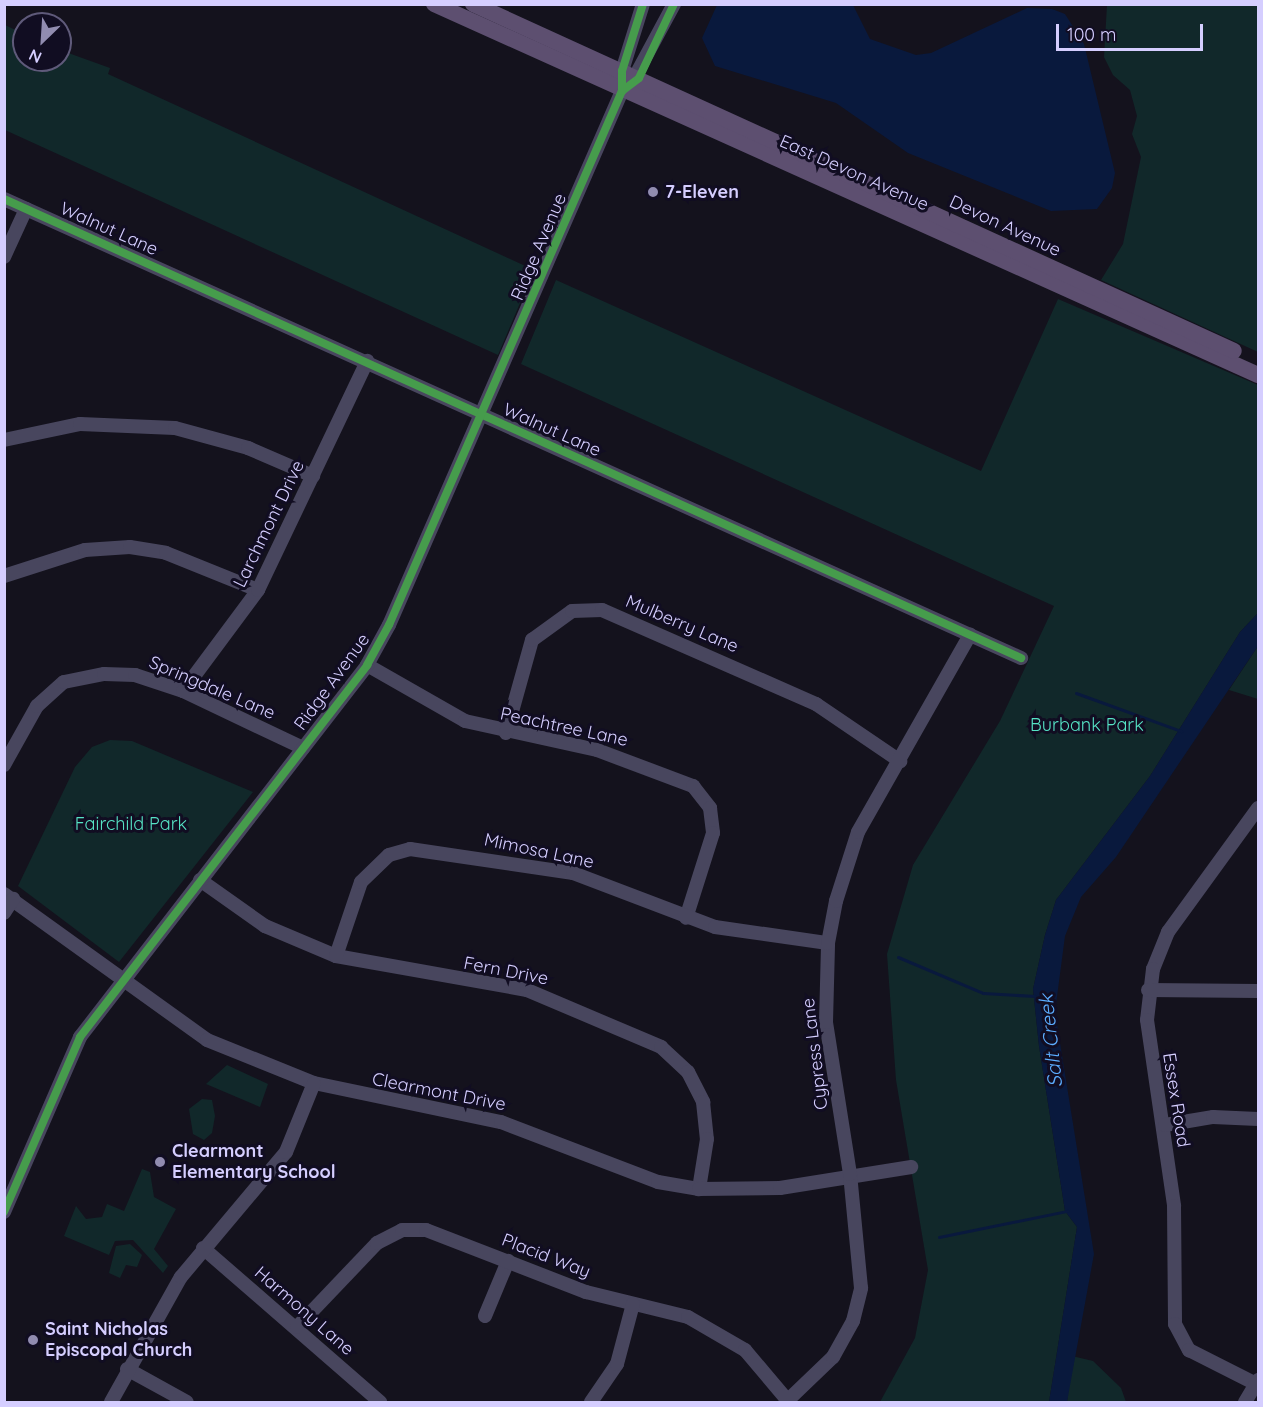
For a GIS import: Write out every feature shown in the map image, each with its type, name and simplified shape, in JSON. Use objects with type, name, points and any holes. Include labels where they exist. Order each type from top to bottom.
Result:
[{"type":"main road","name":"East Devon Avenue","points":[[434,4],[622,91],[1258,375]]},
{"type":"main road","name":"Devon Avenue","points":[[473,4],[1258,363]]},
{"type":"street","points":[[622,91],[622,71],[643,4]]},
{"type":"street","points":[[622,91],[639,78],[674,4]]},
{"type":"street","name":"Ridge Avenue","points":[[4,1212],[80,1037],[121,979],[367,665],[484,416],[622,91]]},
{"type":"street","name":"Walnut Lane","points":[[4,199],[1021,658]]},
{"type":"street","points":[[4,257],[27,209]]},
{"type":"street","name":"Larchmont Drive","points":[[183,691],[258,590],[366,361]]},
{"type":"street","points":[[4,440],[80,424],[175,428],[248,448],[313,476]]},
{"type":"street","points":[[4,576],[85,550],[130,547],[166,552],[258,590]]},
{"type":"street","name":"Mulberry Lane","points":[[506,733],[532,640],[566,614],[602,610],[816,704],[900,761]]},
{"type":"street","name":"Cypress Lane","points":[[788,1402],[833,1357],[857,1306],[862,1268],[826,1022],[828,943],[847,860],[970,635]]},
{"type":"street","name":"Peachtree Lane","points":[[367,665],[448,713],[506,733],[623,757],[702,793],[713,817],[713,833],[686,918]]},
{"type":"street","name":"Springdale Lane","points":[[4,765],[37,706],[64,682],[135,675],[183,691],[303,748]]},
{"type":"street","name":"Essex Road","points":[[1258,808],[1168,932],[1149,990],[1149,1043],[1165,1125],[1174,1206],[1174,1323],[1195,1354],[1258,1383]]},
{"type":"street","name":"Mimosa Lane","points":[[336,956],[361,882],[389,855],[410,849],[573,873],[686,918],[739,932],[828,943]]},
{"type":"street","name":"Fern Drive","points":[[200,880],[265,926],[336,956],[527,990],[661,1047],[688,1072],[703,1102],[707,1138],[699,1189]]},
{"type":"street","points":[[4,913],[9,896]]},
{"type":"street","name":"Clearmont Drive","points":[[9,896],[207,1040],[314,1083],[501,1122],[658,1182],[699,1189],[780,1188],[850,1174],[911,1167]]},
{"type":"street","points":[[1149,990],[1258,991]]},
{"type":"street","points":[[111,1402],[127,1369],[203,1248],[272,1172],[296,1131],[314,1083]]},
{"type":"street","points":[[1165,1125],[1213,1117],[1258,1119]]},
{"type":"street","name":"Placid Way","points":[[297,1328],[377,1243],[402,1230],[441,1234],[508,1261],[633,1304],[688,1317],[718,1331],[745,1350],[788,1402]]},
{"type":"street","name":"Harmony Lane","points":[[203,1248],[380,1402]]},
{"type":"street","points":[[485,1317],[508,1261]]},
{"type":"street","points":[[591,1402],[618,1364],[633,1304]]},
{"type":"street","points":[[127,1369],[187,1402]]},
{"type":"street","points":[[1245,1402],[1258,1383]]},
{"type":"green space","points":[[1107,5],[1258,5],[1258,352],[1101,280],[1123,244],[1141,157],[1132,134],[1137,116],[1130,90],[1113,75],[1104,57]]},
{"type":"green space","points":[[5,25],[12,28],[12,72],[72,72],[72,54],[110,68],[108,74],[534,270],[498,355],[5,130]]},
{"type":"green space","name":"Burbank Park","points":[[556,280],[981,471],[1058,299],[1258,385],[1258,613],[1240,632],[1150,776],[1056,900],[1045,935],[1033,989],[1039,1046],[1065,1211],[1077,1227],[1049,1402],[880,1402],[915,1338],[928,1270],[896,1080],[887,954],[913,865],[1000,721],[1054,606],[521,364]]},
{"type":"green space","points":[[1258,646],[1258,699],[1229,690]]},
{"type":"green space","name":"Fairchild Park","points":[[110,740],[132,741],[253,792],[119,962],[18,886],[75,767],[92,747]]},
{"type":"green space","points":[[227,1065],[268,1084],[260,1107],[206,1084]]},
{"type":"green space","points":[[202,1099],[212,1100],[215,1116],[212,1133],[204,1140],[193,1134],[189,1109]]},
{"type":"green space","points":[[142,1169],[150,1172],[154,1197],[176,1209],[154,1249],[168,1266],[163,1273],[133,1240],[115,1241],[109,1255],[64,1236],[76,1206],[86,1219],[102,1217],[107,1204],[124,1211]]},
{"type":"green space","points":[[130,1244],[142,1255],[137,1267],[126,1265],[120,1278],[109,1273],[116,1246]]},
{"type":"green space","points":[[1072,1356],[1093,1361],[1121,1388],[1126,1402],[1067,1402]]},
{"type":"water","points":[[717,5],[853,5],[870,39],[916,55],[931,53],[1027,8],[1052,9],[1065,14],[1084,44],[1115,173],[1112,188],[1097,209],[1051,211],[908,153],[836,103],[715,66],[702,38]]},
{"type":"water","name":"Salt Creek","points":[[1258,613],[1258,646],[1116,857],[1081,897],[1065,936],[1055,1012],[1094,1254],[1067,1402],[1049,1402],[1077,1227],[1065,1211],[1039,1046],[1033,989],[1045,935],[1056,900],[1150,776],[1240,632]]},
{"type":"waterway","points":[[1076,693],[1181,731]]},
{"type":"waterway","name":"Salt Creek","points":[[898,957],[983,993],[1035,996]]},
{"type":"waterway","points":[[939,1237],[1067,1211]]},
{"type":"cycle path","points":[[4,1212],[80,1037],[367,665],[389,625],[622,91],[622,71],[643,4]]},
{"type":"cycle path","points":[[622,91],[639,78],[674,4]]},
{"type":"cycle path","points":[[4,199],[1021,658]]},
{"type":"place","name":"7-Eleven","points":[[653,192]]},
{"type":"place","name":"Clearmont Elementary School","points":[[160,1162]]},
{"type":"place","name":"Saint Nicholas Episcopal Church","points":[[33,1340]]}]
